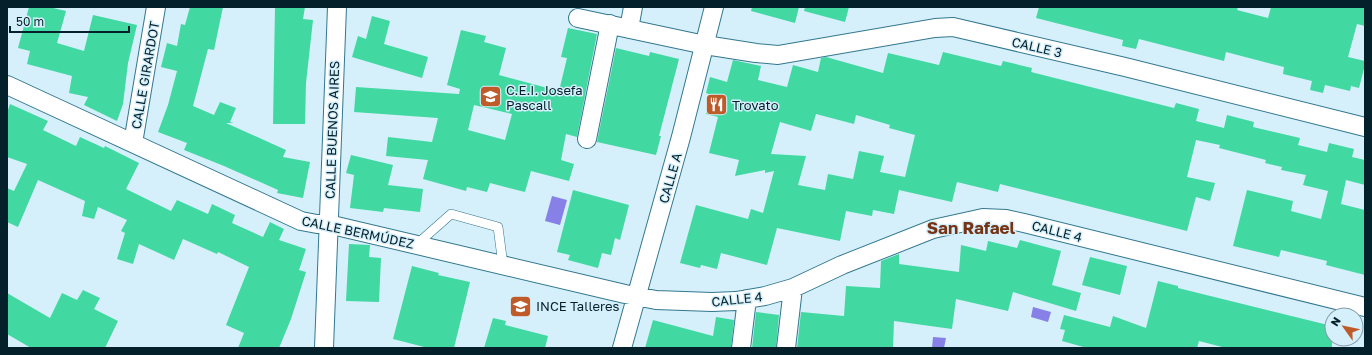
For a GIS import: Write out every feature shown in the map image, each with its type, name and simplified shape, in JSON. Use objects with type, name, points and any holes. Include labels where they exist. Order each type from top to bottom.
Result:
[{"type":"street","name":"CALLE GIRARDOT","points":[[133,143],[156,7]]},
{"type":"street","name":"CALLE BUENOS AIRES","points":[[324,348],[337,7]]},
{"type":"street","points":[[629,29],[634,7]]},
{"type":"street","name":"CALLE A","points":[[622,348],[681,137],[714,7]]},
{"type":"street","name":"CALLE 3","points":[[578,18],[705,45],[778,55],[935,28],[953,27],[1125,67],[1365,127]]},
{"type":"street","points":[[587,139],[610,24]]},
{"type":"street","name":"CALLE BERMÚDEZ","points":[[7,85],[301,221],[317,224],[328,224],[636,296]]},
{"type":"street","name":"CALLE 4","points":[[636,296],[669,301],[712,302],[773,295],[793,288],[842,265],[933,229],[983,218],[1006,219],[1024,222],[1365,307]]},
{"type":"street","points":[[786,348],[793,288]]},
{"type":"street","points":[[741,348],[747,299]]},
{"type":"lane","points":[[416,245],[451,214],[498,227],[503,265]]},
{"type":"shaded area","points":[[552,196],[567,200],[560,225],[545,221]]},
{"type":"shaded area","points":[[1033,307],[1051,312],[1048,322],[1031,317]]},
{"type":"shaded area","points":[[933,337],[946,338],[944,348],[932,348]]},
{"type":"building","points":[[29,7],[49,7],[66,11],[57,43],[84,51],[93,15],[137,25],[128,63],[123,104],[117,121],[84,105],[88,97],[69,93],[72,76],[27,64],[30,51],[18,48]]},
{"type":"building","points":[[190,7],[223,7],[214,50],[208,49],[193,106],[214,115],[220,102],[236,108],[230,122],[234,123],[226,123],[286,150],[283,157],[310,162],[303,198],[277,193],[278,190],[184,150],[187,143],[158,132],[168,105],[177,71],[161,67],[167,43],[177,46],[181,24],[185,25]]},
{"type":"building","points":[[275,7],[305,7],[303,19],[313,20],[306,83],[305,124],[273,124]]},
{"type":"building","points":[[752,7],[799,7],[795,23],[751,11]]},
{"type":"building","points":[[805,7],[849,7],[845,22],[804,11]]},
{"type":"building","points":[[1039,7],[1238,7],[1237,10],[1268,18],[1271,7],[1365,7],[1365,26],[1357,24],[1348,57],[1365,61],[1365,65],[1359,88],[1351,86],[1350,91],[1325,85],[1323,93],[1310,90],[1312,81],[1283,74],[1284,67],[1226,52],[1224,61],[1139,39],[1136,49],[1122,46],[1123,40],[1036,18]]},
{"type":"building","points":[[372,16],[390,21],[384,44],[428,57],[422,78],[352,57],[358,36],[366,39]]},
{"type":"building","points":[[568,28],[597,34],[577,137],[566,134],[561,160],[574,164],[569,181],[531,171],[525,192],[490,183],[487,192],[467,187],[466,191],[423,179],[428,160],[386,156],[388,137],[432,142],[438,118],[354,112],[356,87],[459,94],[460,89],[447,85],[461,30],[486,36],[484,42],[506,48],[499,75],[559,91],[567,58],[561,57]],"holes":[[[474,105],[512,114],[505,140],[468,130]]]},
{"type":"building","points":[[616,48],[649,56],[650,52],[679,59],[659,136],[661,136],[656,155],[597,142]]},
{"type":"building","points":[[943,52],[1001,66],[1003,61],[1032,68],[1031,72],[1174,108],[1176,103],[1199,109],[1196,121],[1224,128],[1227,115],[1254,122],[1253,127],[1300,138],[1298,145],[1327,152],[1329,143],[1354,149],[1352,157],[1365,160],[1365,185],[1346,180],[1341,204],[1365,210],[1365,275],[1326,265],[1327,261],[1281,250],[1279,257],[1233,246],[1247,190],[1293,201],[1291,211],[1321,219],[1328,191],[1303,185],[1306,175],[1281,170],[1282,167],[1265,163],[1266,160],[1219,148],[1220,145],[1196,140],[1187,177],[1215,183],[1210,201],[1196,197],[1187,231],[1000,184],[998,192],[957,182],[952,202],[899,190],[894,214],[873,210],[872,216],[846,211],[840,241],[777,228],[767,265],[721,253],[717,269],[701,265],[700,268],[680,263],[696,205],[748,219],[751,209],[763,213],[774,171],[765,173],[765,170],[735,176],[739,160],[709,153],[718,117],[706,114],[711,95],[706,93],[710,77],[727,82],[733,60],[761,66],[758,80],[787,87],[793,65],[818,72],[821,58],[826,57],[883,73],[888,53],[939,65]],"holes":[[[816,114],[854,124],[856,115],[890,125],[889,128],[915,135],[905,177],[880,172],[884,156],[859,151],[853,179],[828,174],[825,190],[798,185],[806,156],[771,154],[780,122],[811,131]]]},
{"type":"building","points":[[10,104],[48,121],[43,130],[76,146],[80,137],[104,148],[105,146],[139,163],[126,189],[171,211],[177,200],[208,214],[212,204],[235,215],[232,223],[263,237],[270,222],[284,229],[279,240],[306,249],[299,270],[306,272],[291,319],[279,348],[238,348],[244,333],[226,325],[249,267],[218,252],[217,254],[183,239],[174,260],[139,244],[133,264],[117,259],[125,233],[121,231],[127,220],[98,207],[94,219],[82,216],[85,201],[38,180],[18,227],[7,222],[7,188],[14,191],[27,164],[7,157],[7,113]]},
{"type":"building","points":[[351,155],[393,165],[388,185],[423,189],[420,212],[384,208],[383,212],[350,208],[354,175],[346,173]]},
{"type":"building","points":[[573,190],[629,205],[620,240],[615,238],[611,255],[602,253],[598,268],[568,260],[570,255],[557,252]]},
{"type":"building","points":[[1020,240],[1061,251],[1052,285],[1081,293],[1076,311],[1013,292],[1008,311],[956,299],[952,329],[894,321],[893,348],[797,348],[801,312],[844,316],[846,286],[880,288],[881,261],[899,254],[899,264],[959,272],[961,245],[986,251],[988,241],[1017,248]]},
{"type":"building","points":[[349,244],[370,245],[369,257],[381,258],[379,302],[346,301]]},
{"type":"building","points":[[1090,257],[1127,266],[1120,295],[1082,285]]},
{"type":"building","points":[[412,266],[439,273],[438,275],[470,282],[454,348],[428,348],[393,339]]},
{"type":"building","points":[[1158,281],[1178,286],[1178,288],[1324,324],[1324,347],[1332,348],[1226,348],[1199,341],[1197,348],[1087,348],[1062,341],[1065,330],[1060,329],[1064,315],[1110,327],[1113,316],[1146,328]]},
{"type":"building","points":[[83,290],[100,298],[94,309],[118,321],[105,348],[31,348],[7,334],[7,293],[50,318],[62,293],[77,300]]},
{"type":"building","points":[[756,312],[779,315],[776,348],[752,348]]},
{"type":"building","points":[[716,317],[734,320],[731,348],[645,348],[653,320],[713,336]]},
{"type":"building","points":[[493,318],[506,321],[505,325],[548,336],[545,348],[484,348]]},
{"type":"place","name":"C.E.I. Josefa Pascall","points":[[490,97]]},
{"type":"place","name":"Trovato","points":[[716,105]]},
{"type":"place","name":"INCE Talleres","points":[[520,306]]},
{"type":"district","name":"San Rafael","points":[[971,227]]}]
